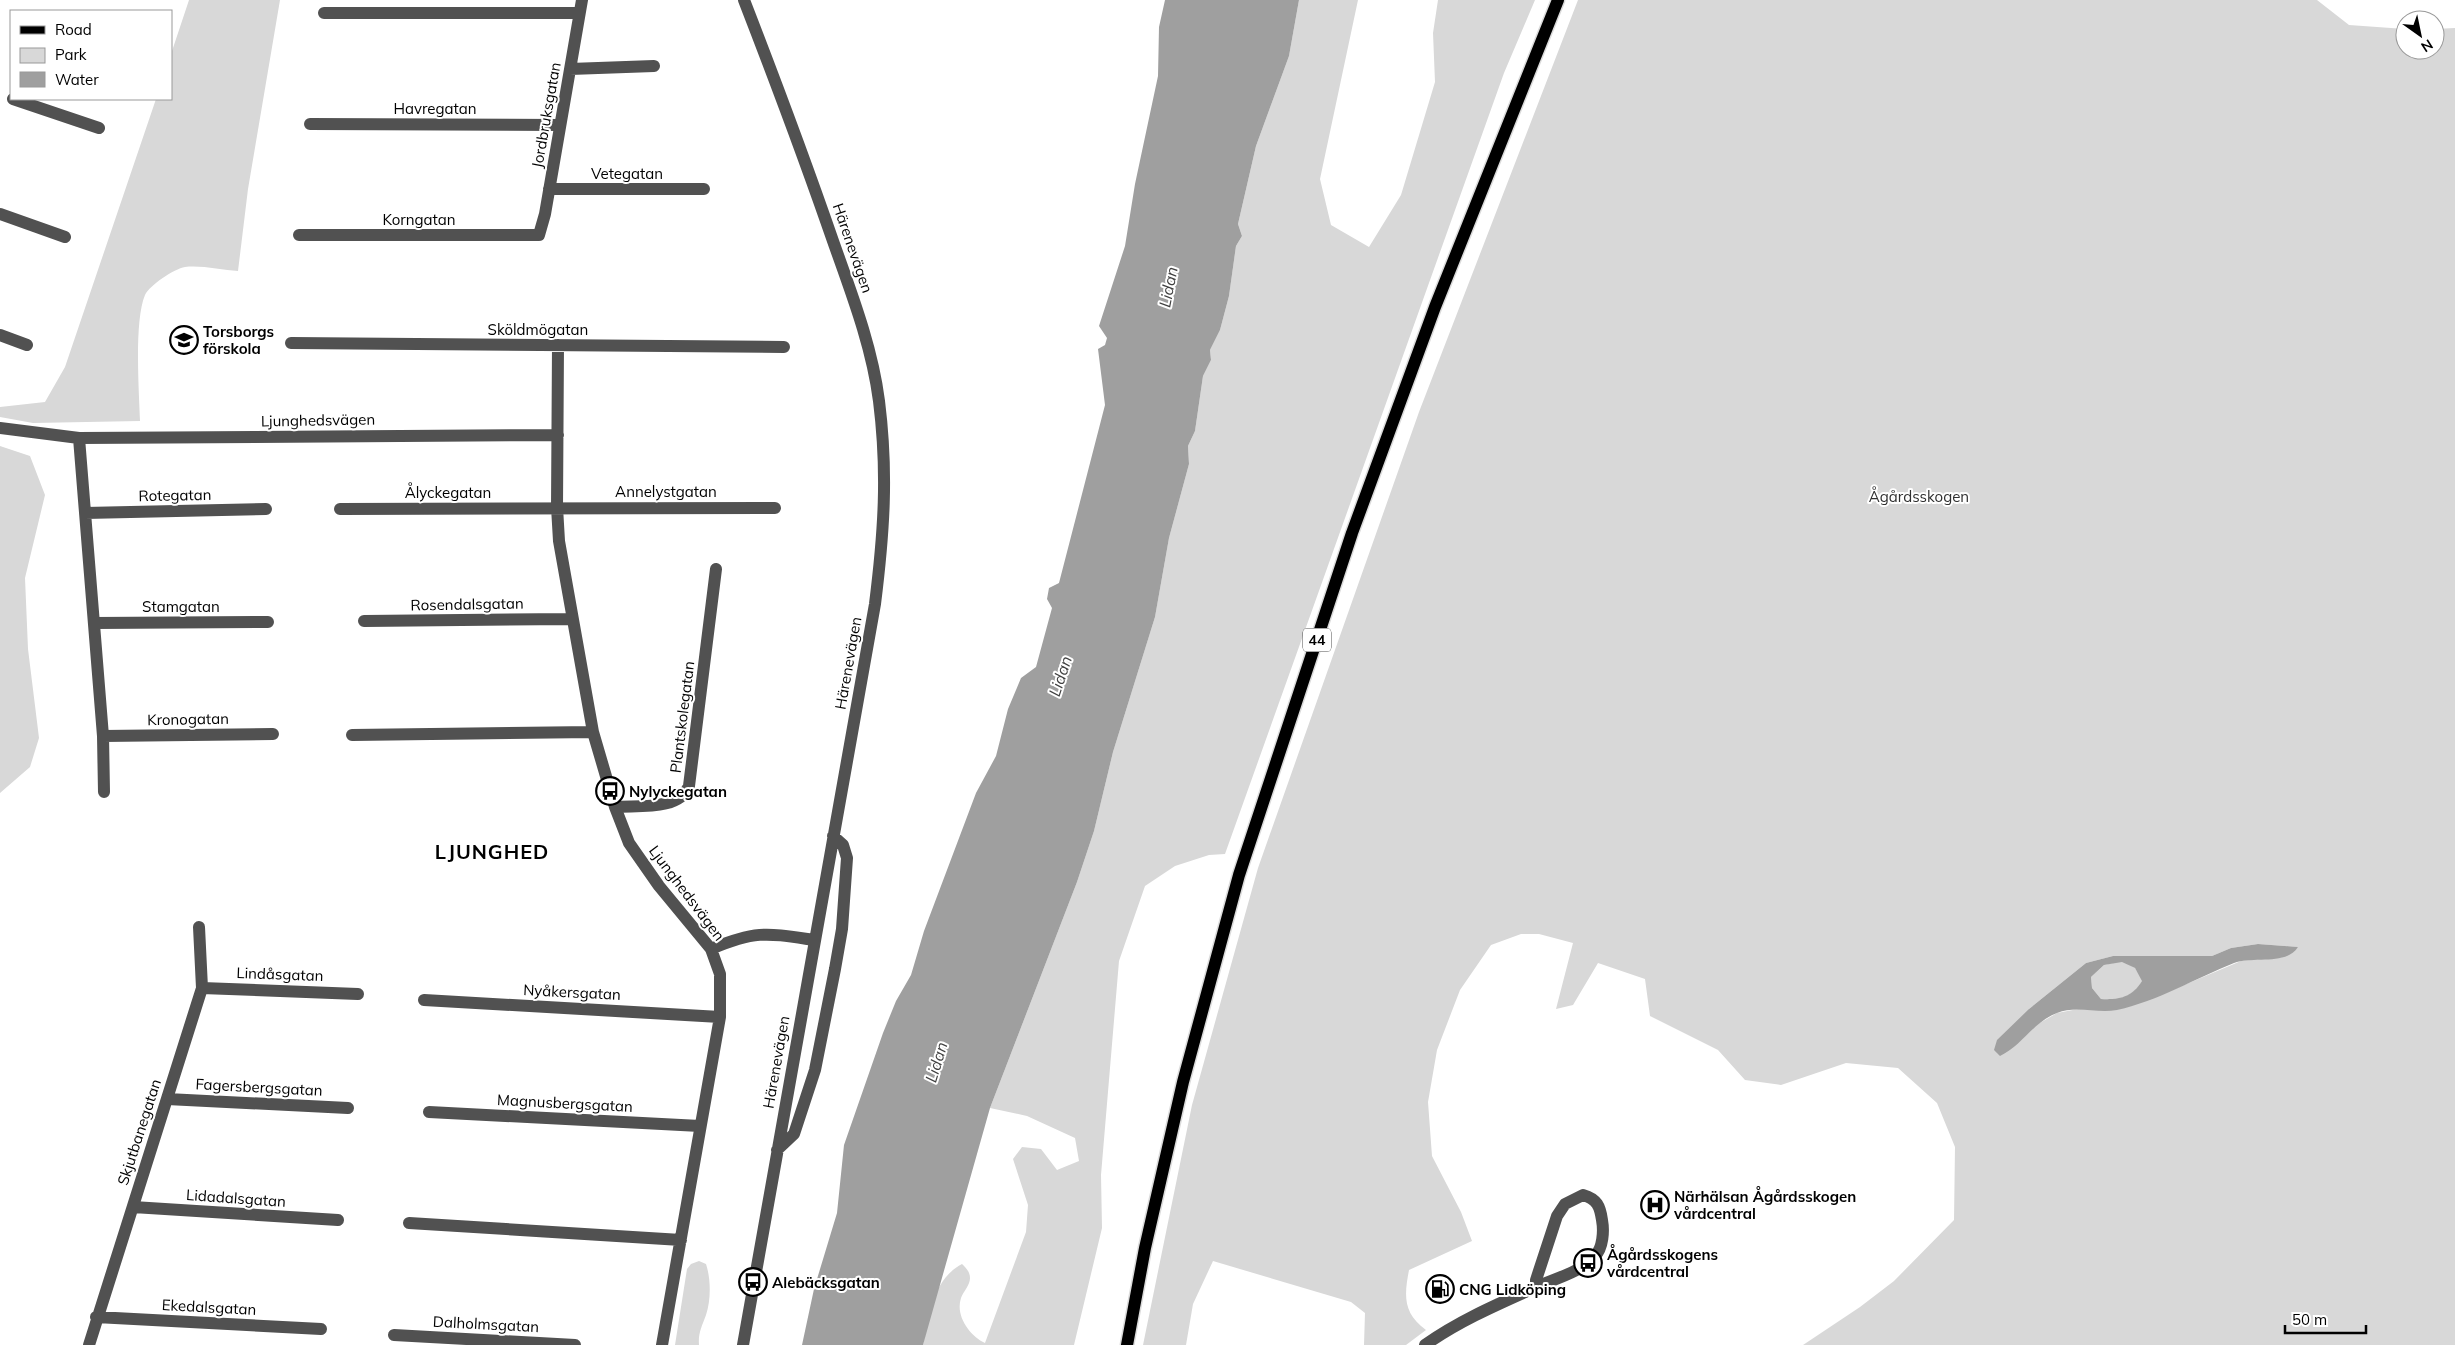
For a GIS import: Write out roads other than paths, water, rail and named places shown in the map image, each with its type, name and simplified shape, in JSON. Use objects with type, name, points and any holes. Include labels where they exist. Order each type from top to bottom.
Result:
[{"type":"main road","name":"44","points":[[1127,1345],[1145,1248],[1183,1082],[1238,875],[1352,533],[1436,307],[1558,0]]},
{"type":"street","name":"Härenevägen","points":[[743,1345],[875,604],[884,525],[884,464],[878,399],[864,336],[794,129],[744,0]]},
{"type":"street","points":[[324,13],[581,6]]},
{"type":"street","name":"Jordbruksgatan","points":[[539,235],[550,189],[581,6]]},
{"type":"street","points":[[570,69],[654,66]]},
{"type":"street","points":[[18,100],[100,128]]},
{"type":"street","name":"Havregatan","points":[[310,124],[560,125]]},
{"type":"street","name":"Vetegatan","points":[[550,189],[704,189]]},
{"type":"street","points":[[0,214],[65,237]]},
{"type":"street","name":"Korngatan","points":[[299,235],[539,235]]},
{"type":"street","points":[[0,334],[28,345]]},
{"type":"street","name":"Sköldmögatan","points":[[291,344],[784,347]]},
{"type":"street","name":"Ljunghedsvägen","points":[[558,346],[556,507],[561,559],[593,732],[623,831],[643,865],[710,949],[720,974],[720,1017],[662,1345]]},
{"type":"street","name":"Ljunghedsvägen","points":[[0,428],[79,438],[558,435]]},
{"type":"street","points":[[79,438],[102,736],[104,792]]},
{"type":"street","name":"Annelystgatan","points":[[556,507],[775,508]]},
{"type":"street","name":"Ålyckegatan","points":[[340,509],[556,507]]},
{"type":"street","name":"Rotegatan","points":[[85,513],[266,509]]},
{"type":"street","name":"Plantskolegatan","points":[[615,807],[672,803],[681,798],[689,786],[716,569]]},
{"type":"street","name":"Rosendalsgatan","points":[[364,621],[571,619]]},
{"type":"street","name":"Stamgatan","points":[[94,623],[268,622]]},
{"type":"street","points":[[352,735],[593,732]]},
{"type":"street","name":"Kronogatan","points":[[102,736],[273,734]]},
{"type":"street","points":[[777,1150],[794,1134],[815,1070],[842,929],[847,858],[843,845],[833,836]]},
{"type":"street","name":"Skjutbanegatan","points":[[89,1345],[96,1317],[202,988],[199,926]]},
{"type":"street","points":[[710,949],[756,934],[776,934],[814,940]]},
{"type":"street","name":"Lindåsgatan","points":[[202,988],[358,994]]},
{"type":"street","name":"Nyåkersgatan","points":[[424,1000],[720,1017]]},
{"type":"street","name":"Fagersbergsgatan","points":[[167,1099],[348,1108]]},
{"type":"street","name":"Magnusbergsgatan","points":[[429,1112],[700,1126]]},
{"type":"street","points":[[1425,1345],[1454,1325],[1588,1263],[1598,1253],[1604,1227],[1599,1205],[1591,1198],[1583,1195],[1565,1204],[1551,1232],[1536,1280],[1536,1287]]},
{"type":"street","name":"Lidadalsgatan","points":[[133,1207],[338,1220]]},
{"type":"street","points":[[409,1223],[681,1240]]},
{"type":"street","name":"Ekedalsgatan","points":[[96,1317],[321,1329]]},
{"type":"street","name":"Dalholmsgatan","points":[[394,1335],[575,1345]]},
{"type":"water","name":"Lidan","points":[[1165,0],[1299,0],[1289,56],[1256,146],[1238,224],[1242,236],[1236,246],[1229,296],[1220,330],[1210,350],[1211,360],[1203,376],[1195,431],[1188,446],[1189,464],[1169,538],[1155,617],[1113,752],[1094,831],[1077,882],[990,1108],[923,1345],[802,1345],[814,1289],[837,1213],[844,1145],[883,1033],[896,1001],[911,975],[924,931],[976,793],[996,756],[1008,709],[1021,678],[1036,667],[1052,608],[1047,599],[1049,588],[1059,583],[1105,405],[1098,349],[1105,345],[1107,338],[1099,326],[1125,246],[1135,184],[1158,76],[1159,27]]},
{"type":"water","points":[[2258,944],[2298,947],[2293,953],[2278,959],[2234,963],[2162,995],[2132,1006],[2109,1011],[2072,1010],[2057,1013],[2041,1022],[2008,1052],[2000,1056],[1994,1050],[1997,1040],[2029,1009],[2086,963],[2113,956],[2212,956],[2231,948]],"holes":[[[2122,962],[2135,968],[2142,981],[2130,994],[2120,998],[2101,999],[2092,988],[2091,977],[2104,965]]]},
{"type":"place","name":"Torsborgs förskola","points":[[184,340]]},
{"type":"place","name":"Nylyckegatan","points":[[610,791]]},
{"type":"place","name":"Närhälsan Ågårdsskogen vårdcentral","points":[[1655,1205]]},
{"type":"place","name":"Ågårdsskogens vårdcentral","points":[[1588,1263]]},
{"type":"place","name":"Alebäcksgatan","points":[[753,1282]]},
{"type":"place","name":"CNG Lidköping","points":[[1440,1289]]},
{"type":"district","name":"LJUNGHED","points":[[492,851]]},
{"type":"park label","name":"Ågårdsskogen","points":[[1919,496]]}]
